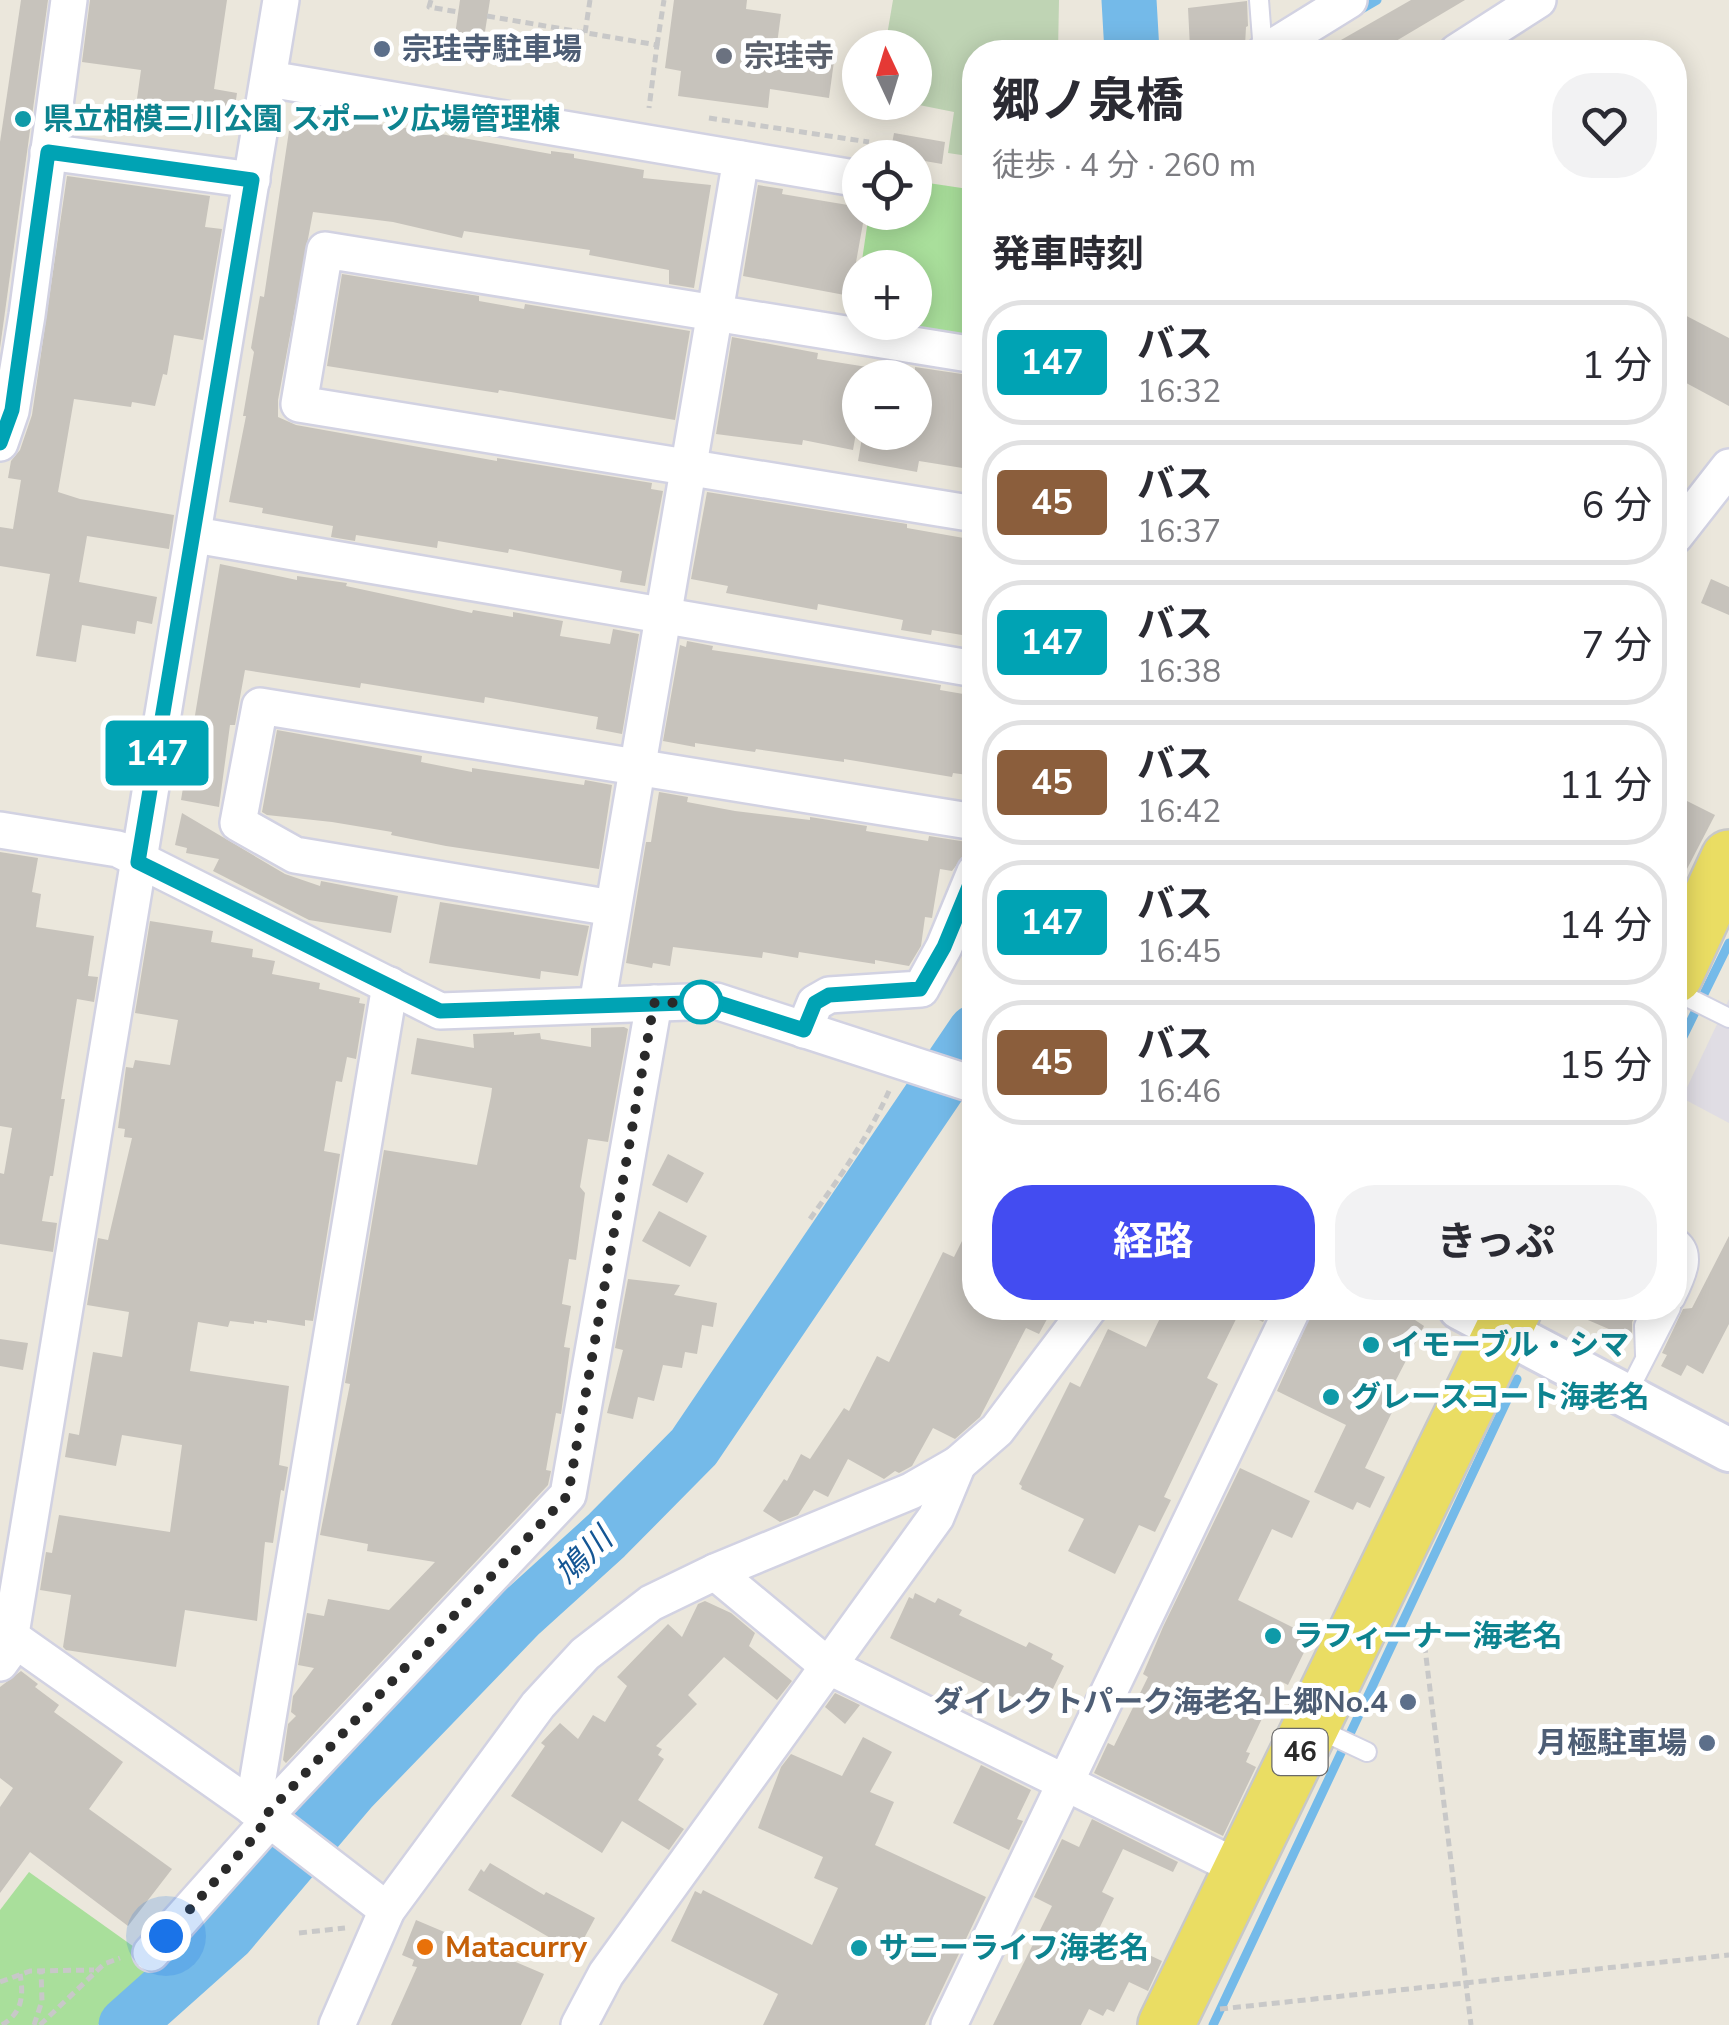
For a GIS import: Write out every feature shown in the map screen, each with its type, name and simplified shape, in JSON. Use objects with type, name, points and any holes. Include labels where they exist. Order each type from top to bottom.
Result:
[{"type":"main road","points":[[1689,906],[1729,858]]},
{"type":"main road","name":"46","points":[[1166,2025],[1244,1870],[1323,1732],[1490,1320]]},
{"type":"street","points":[[0,443],[12,410],[69,0]]},
{"type":"street","points":[[282,0],[195,535],[3,1643],[264,1816],[388,1910]]},
{"type":"street","points":[[1284,40],[1349,0]]},
{"type":"street","points":[[1476,40],[1538,0]]},
{"type":"street","points":[[268,79],[842,176]]},
{"type":"street","points":[[48,152],[252,180]]},
{"type":"street","points":[[596,1005],[741,158]]},
{"type":"street","points":[[962,353],[325,250],[298,404],[962,512]]},
{"type":"street","points":[[1687,521],[1729,467]]},
{"type":"street","points":[[195,535],[962,667]]},
{"type":"street","points":[[612,908],[295,855],[238,823],[260,706],[962,820]]},
{"type":"street","points":[[0,830],[118,849],[440,1011],[716,1002],[804,1030],[900,1072],[962,1083]]},
{"type":"street","points":[[804,1030],[815,1003],[839,992],[920,989],[944,947],[962,903]]},
{"type":"street","points":[[151,1953],[259,1832],[264,1816],[390,986]]},
{"type":"street","points":[[264,1816],[568,1495],[654,1003]]},
{"type":"street","points":[[337,2025],[388,1910],[538,1706],[585,1654],[651,1603],[714,1572],[895,1498],[958,1464],[997,1430],[1080,1320]]},
{"type":"street","points":[[950,2025],[1286,1320]]},
{"type":"street","points":[[1500,1320],[1626,1396],[1729,1450]]},
{"type":"street","points":[[579,2025],[606,1974],[936,1517],[958,1464]]},
{"type":"street","points":[[714,1572],[828,1666],[1244,1870]]},
{"type":"lane","points":[[1259,0],[1263,40]]},
{"type":"lane","points":[[1687,993],[1723,1015]]},
{"type":"lane","points":[[1687,1244],[1687,1268]]},
{"type":"lane","points":[[1645,1357],[1647,1320]]},
{"type":"lane","points":[[1626,1396],[1665,1320]]},
{"type":"lane","points":[[1323,1732],[1368,1752]]},
{"type":"path","points":[[430,0],[430,7],[458,12]]},
{"type":"path","points":[[585,32],[590,0]]},
{"type":"path","points":[[664,0],[648,108],[666,111]]},
{"type":"path","points":[[488,16],[657,45]]},
{"type":"path","points":[[703,116],[856,140]]},
{"type":"path","points":[[810,1219],[876,1121],[900,1072]]},
{"type":"path","points":[[1423,1632],[1472,2025]]},
{"type":"path","points":[[299,1933],[340,1929]]},
{"type":"path","points":[[37,2025],[111,1960],[134,1960],[151,1953]]},
{"type":"path","points":[[1231,2008],[1729,1956]]},
{"type":"path","points":[[0,1982],[40,1970],[97,1970]]},
{"type":"path","points":[[37,2025],[42,2000],[40,1970]]},
{"type":"path","points":[[2,2025],[17,2013],[22,2000],[20,1974]]},
{"type":"shaded area","points":[[1729,999],[1729,1123],[1687,1101],[1687,1087]]},
{"type":"green space","points":[[893,0],[1059,0],[1058,40],[962,40],[962,155],[948,153],[954,112],[932,108],[932,30],[888,30]]},
{"type":"green space","points":[[932,184],[962,188],[962,339],[932,334],[932,250],[864,250],[866,230],[932,230]]},
{"type":"green space","points":[[29,1872],[158,1964],[98,2025],[0,2025],[0,1910]]},
{"type":"building","points":[[21,0],[48,0],[0,348],[0,142]]},
{"type":"building","points":[[90,0],[227,0],[214,89],[237,93],[231,133],[134,120],[141,70],[82,62]]},
{"type":"building","points":[[460,0],[490,0],[484,38],[455,35]]},
{"type":"building","name":"宗珪寺","points":[[674,0],[747,0],[746,9],[781,14],[777,44],[835,54],[829,98],[770,89],[768,108],[678,96],[681,71],[665,68]]},
{"type":"building","points":[[1411,0],[1465,0],[1398,40],[1341,40]]},
{"type":"building","points":[[1247,1],[1245,40],[1190,40],[1188,8]]},
{"type":"building","points":[[305,114],[551,154],[574,154],[574,158],[644,170],[643,178],[711,185],[694,288],[669,284],[669,270],[589,255],[590,250],[464,231],[462,238],[393,222],[313,212],[278,400],[278,417],[296,425],[497,461],[652,483],[651,489],[663,491],[645,586],[620,582],[622,571],[509,549],[508,553],[438,541],[437,548],[356,535],[355,541],[331,537],[333,526],[262,513],[263,508],[229,502],[246,416],[254,352],[251,348],[260,296],[264,297],[289,131],[301,132]]},
{"type":"building","points":[[894,133],[945,142],[942,164],[932,162],[932,140],[893,140]]},
{"type":"building","points":[[67,176],[210,196],[205,227],[222,229],[203,340],[174,335],[167,375],[163,374],[155,406],[132,402],[131,407],[74,399],[58,492],[174,515],[169,549],[87,536],[79,582],[157,597],[152,624],[137,621],[135,634],[82,625],[76,662],[36,656],[50,574],[0,566],[0,527],[13,529],[21,480],[8,478],[11,461],[20,450],[32,415]]},
{"type":"building","points":[[758,185],[783,189],[782,194],[842,204],[842,230],[862,230],[858,250],[842,250],[842,295],[743,276]]},
{"type":"building","points":[[342,274],[479,296],[479,301],[524,309],[525,304],[690,331],[675,420],[327,366]]},
{"type":"building","points":[[1687,316],[1729,338],[1729,406],[1687,383]]},
{"type":"building","points":[[732,337],[818,353],[817,359],[842,363],[842,448],[803,440],[802,445],[716,434]]},
{"type":"building","points":[[932,370],[962,374],[962,468],[919,461],[917,472],[858,461],[860,450],[932,450]]},
{"type":"building","points":[[707,492],[907,524],[907,528],[962,538],[962,635],[901,630],[903,620],[818,604],[817,610],[726,593],[728,586],[691,579]]},
{"type":"building","points":[[220,564],[297,580],[297,576],[347,583],[346,586],[472,613],[473,610],[513,617],[513,612],[563,621],[560,636],[610,644],[613,629],[639,634],[622,734],[596,729],[598,717],[485,697],[484,703],[245,670],[235,725],[230,725],[219,807],[181,800]]},
{"type":"building","points":[[1711,579],[1729,587],[1729,615],[1701,603]]},
{"type":"building","points":[[687,641],[713,646],[712,650],[941,685],[940,690],[962,694],[962,774],[953,773],[952,777],[844,759],[663,741],[680,645],[686,647]]},
{"type":"building","points":[[277,730],[422,756],[421,762],[472,772],[472,768],[584,785],[585,780],[612,785],[599,869],[446,846],[332,822],[267,815],[262,812]]},
{"type":"building","points":[[659,792],[735,811],[810,817],[928,841],[929,836],[962,841],[962,858],[952,871],[940,869],[932,918],[925,917],[921,946],[909,966],[799,952],[798,958],[763,952],[762,958],[673,947],[670,966],[653,963],[652,968],[626,963],[646,842],[651,842]]},
{"type":"building","points":[[1687,801],[1715,815],[1687,869]]},
{"type":"building","points":[[182,813],[285,874],[320,886],[321,881],[398,896],[391,933],[309,920],[213,871],[219,859],[186,853],[187,848],[175,845]]},
{"type":"building","points":[[0,852],[38,858],[32,892],[41,894],[36,927],[94,936],[88,976],[98,977],[94,1002],[77,999],[53,1176],[42,1221],[57,1223],[53,1252],[0,1244],[0,1173],[4,1174],[12,1128],[0,1126]]},
{"type":"building","points":[[440,902],[589,926],[578,976],[541,971],[540,979],[429,963]]},
{"type":"building","points":[[150,921],[213,931],[211,942],[253,949],[252,957],[275,961],[272,974],[320,983],[319,989],[360,998],[359,1003],[365,1004],[356,1059],[347,1057],[342,1082],[336,1081],[324,1151],[340,1154],[313,1321],[305,1320],[305,1326],[267,1320],[254,1324],[230,1321],[228,1327],[198,1322],[190,1371],[289,1386],[279,1465],[288,1467],[273,1543],[265,1542],[257,1621],[185,1610],[176,1667],[66,1650],[63,1647],[71,1595],[40,1590],[46,1552],[52,1553],[59,1515],[170,1532],[182,1445],[122,1435],[116,1466],[65,1457],[69,1433],[79,1435],[93,1352],[122,1357],[129,1312],[87,1305],[98,1238],[108,1240],[132,1138],[124,1137],[125,1129],[118,1128],[126,1067],[133,1068],[135,1060],[170,1065],[178,1020],[135,1013]]},
{"type":"building","points":[[591,1028],[628,1029],[608,1142],[588,1139],[580,1187],[585,1193],[576,1260],[569,1259],[562,1304],[571,1306],[564,1347],[570,1348],[561,1414],[556,1413],[546,1470],[551,1471],[548,1485],[286,1763],[283,1760],[288,1724],[296,1716],[291,1712],[293,1696],[314,1668],[298,1665],[307,1613],[324,1616],[328,1599],[389,1610],[435,1562],[367,1551],[368,1544],[320,1535],[350,1384],[345,1383],[384,1150],[477,1165],[491,1096],[492,1088],[411,1074],[417,1038],[474,1048],[473,1034],[540,1033],[541,1039],[591,1047]]},
{"type":"building","points":[[668,1154],[704,1173],[687,1203],[652,1185]]},
{"type":"building","points":[[659,1211],[707,1236],[690,1267],[642,1241]]},
{"type":"building","points":[[1729,1236],[1729,1324],[1703,1374],[1687,1365],[1681,1376],[1661,1366],[1667,1355],[1662,1353],[1678,1320],[1687,1320],[1687,1309],[1692,1308]]},
{"type":"building","points":[[962,1241],[962,1320],[1047,1320],[1039,1334],[1026,1328],[980,1417],[955,1439],[933,1428],[912,1466],[899,1473],[895,1471],[884,1479],[848,1459],[828,1497],[814,1490],[798,1515],[780,1522],[763,1511],[784,1479],[787,1481],[801,1454],[810,1459],[844,1408],[849,1411],[877,1356],[889,1362],[943,1252],[954,1257]]},
{"type":"building","points":[[628,1279],[680,1285],[674,1295],[717,1303],[713,1327],[702,1325],[697,1354],[685,1352],[682,1368],[663,1365],[654,1401],[638,1397],[633,1419],[607,1413],[623,1350],[615,1348]]},
{"type":"building","points":[[1159,1320],[1236,1320],[1207,1378],[1218,1384],[1164,1497],[1171,1500],[1155,1532],[1139,1525],[1115,1574],[1068,1551],[1084,1519],[1021,1489],[1019,1484],[1070,1382],[1080,1387],[1108,1329],[1146,1347]]},
{"type":"building","points":[[1309,1320],[1415,1320],[1424,1326],[1384,1403],[1394,1408],[1365,1468],[1385,1477],[1370,1508],[1357,1502],[1353,1510],[1314,1492],[1346,1425],[1277,1391]]},
{"type":"building","points":[[1588,1320],[1633,1320],[1632,1339]]},
{"type":"building","points":[[0,1339],[28,1343],[23,1370],[0,1366]]},
{"type":"building","points":[[1240,1468],[1310,1501],[1292,1538],[1272,1529],[1238,1600],[1306,1634],[1304,1637],[1310,1640],[1288,1685],[1280,1681],[1246,1752],[1250,1753],[1246,1762],[1256,1767],[1223,1836],[1094,1773],[1108,1743],[1114,1746],[1148,1677],[1143,1674],[1163,1627]]},
{"type":"building","points":[[915,1593],[935,1603],[938,1598],[962,1610],[959,1615],[1026,1647],[1029,1642],[1053,1654],[1051,1659],[1064,1666],[1044,1707],[1030,1699],[1027,1704],[890,1638],[909,1597],[913,1599]]},
{"type":"building","points":[[705,1601],[731,1613],[755,1633],[749,1646],[792,1681],[777,1700],[724,1657],[688,1695],[697,1704],[656,1746],[662,1749],[658,1755],[664,1759],[638,1800],[684,1829],[669,1850],[622,1821],[602,1853],[511,1796],[545,1746],[541,1743],[560,1723],[578,1739],[593,1715],[605,1722],[627,1686],[617,1677],[668,1624],[682,1637],[698,1604]]},
{"type":"building","points":[[21,1671],[59,1705],[54,1712],[123,1762],[89,1809],[172,1869],[128,1926],[30,1852],[0,1893],[0,1807],[13,1788],[0,1778],[0,1687]]},
{"type":"building","points":[[835,1693],[860,1705],[845,1724],[825,1707]]},
{"type":"building","points":[[863,1737],[892,1752],[870,1792],[894,1802],[875,1845],[986,1897],[925,2025],[763,2025],[778,1994],[671,1941],[695,1891],[701,1894],[703,1890],[812,1945],[838,1888],[814,1878],[823,1857],[758,1828],[781,1767],[791,1754],[842,1776]]},
{"type":"building","points":[[981,1765],[1031,1790],[1017,1819],[1023,1821],[1009,1850],[953,1823]]},
{"type":"building","points":[[1092,1819],[1178,1862],[1173,1872],[1123,1849],[1102,1892],[1114,1898],[1098,1931],[1162,1961],[1148,1991],[1129,1982],[1114,2012],[1107,2009],[1103,2016],[1089,2009],[1081,2025],[993,2025],[1052,1906],[1034,1897],[1062,1839],[1079,1847]]},
{"type":"building","points":[[490,1863],[544,1895],[546,1892],[595,1918],[576,1953],[468,1890],[481,1869],[484,1872]]},
{"type":"building","points":[[416,1920],[544,1974],[521,2025],[391,2025],[417,1967],[412,1966],[414,1960],[402,1955]]},
{"type":"waterway","name":"鳩川","points":[[1129,0],[1131,40]]},
{"type":"waterway","points":[[1358,11],[1377,0]]},
{"type":"waterway","points":[[1687,1029],[1729,943]]},
{"type":"waterway","name":"鳩川","points":[[126,2025],[228,1934],[351,1789],[521,1613],[606,1536],[694,1447],[962,1051]]},
{"type":"waterway","points":[[1213,2025],[1517,1379]]},
{"type":"bus line","name":"147","points":[[0,443],[12,410],[48,152],[252,180],[138,862],[440,1011],[716,1002],[804,1030],[815,1003],[829,995],[920,989],[944,947],[962,903]]},
{"type":"place","name":"宗珪寺駐車場","points":[[382,49]]},
{"type":"place","name":"宗珪寺","points":[[724,56]]},
{"type":"place","name":"県立相模三川公園 スポーツ広場管理棟","points":[[23,119]]},
{"type":"place","name":"イモーブル・シマ","points":[[1371,1345]]},
{"type":"place","name":"グレースコート海老名","points":[[1331,1397]]},
{"type":"place","name":"ラフィーナー海老名","points":[[1273,1636]]},
{"type":"place","name":"ダイレクトパーク海老名上郷No.4","points":[[1408,1702]]},
{"type":"place","name":"月極駐車場","points":[[1707,1743]]},
{"type":"place","name":"Matacurry","points":[[425,1947]]},
{"type":"place","name":"サニーライフ海老名","points":[[859,1948]]},
{"type":"route","points":[[166,1936],[259,1832],[265,1816],[568,1495],[654,1003],[716,1002],[701,1002]]}]
